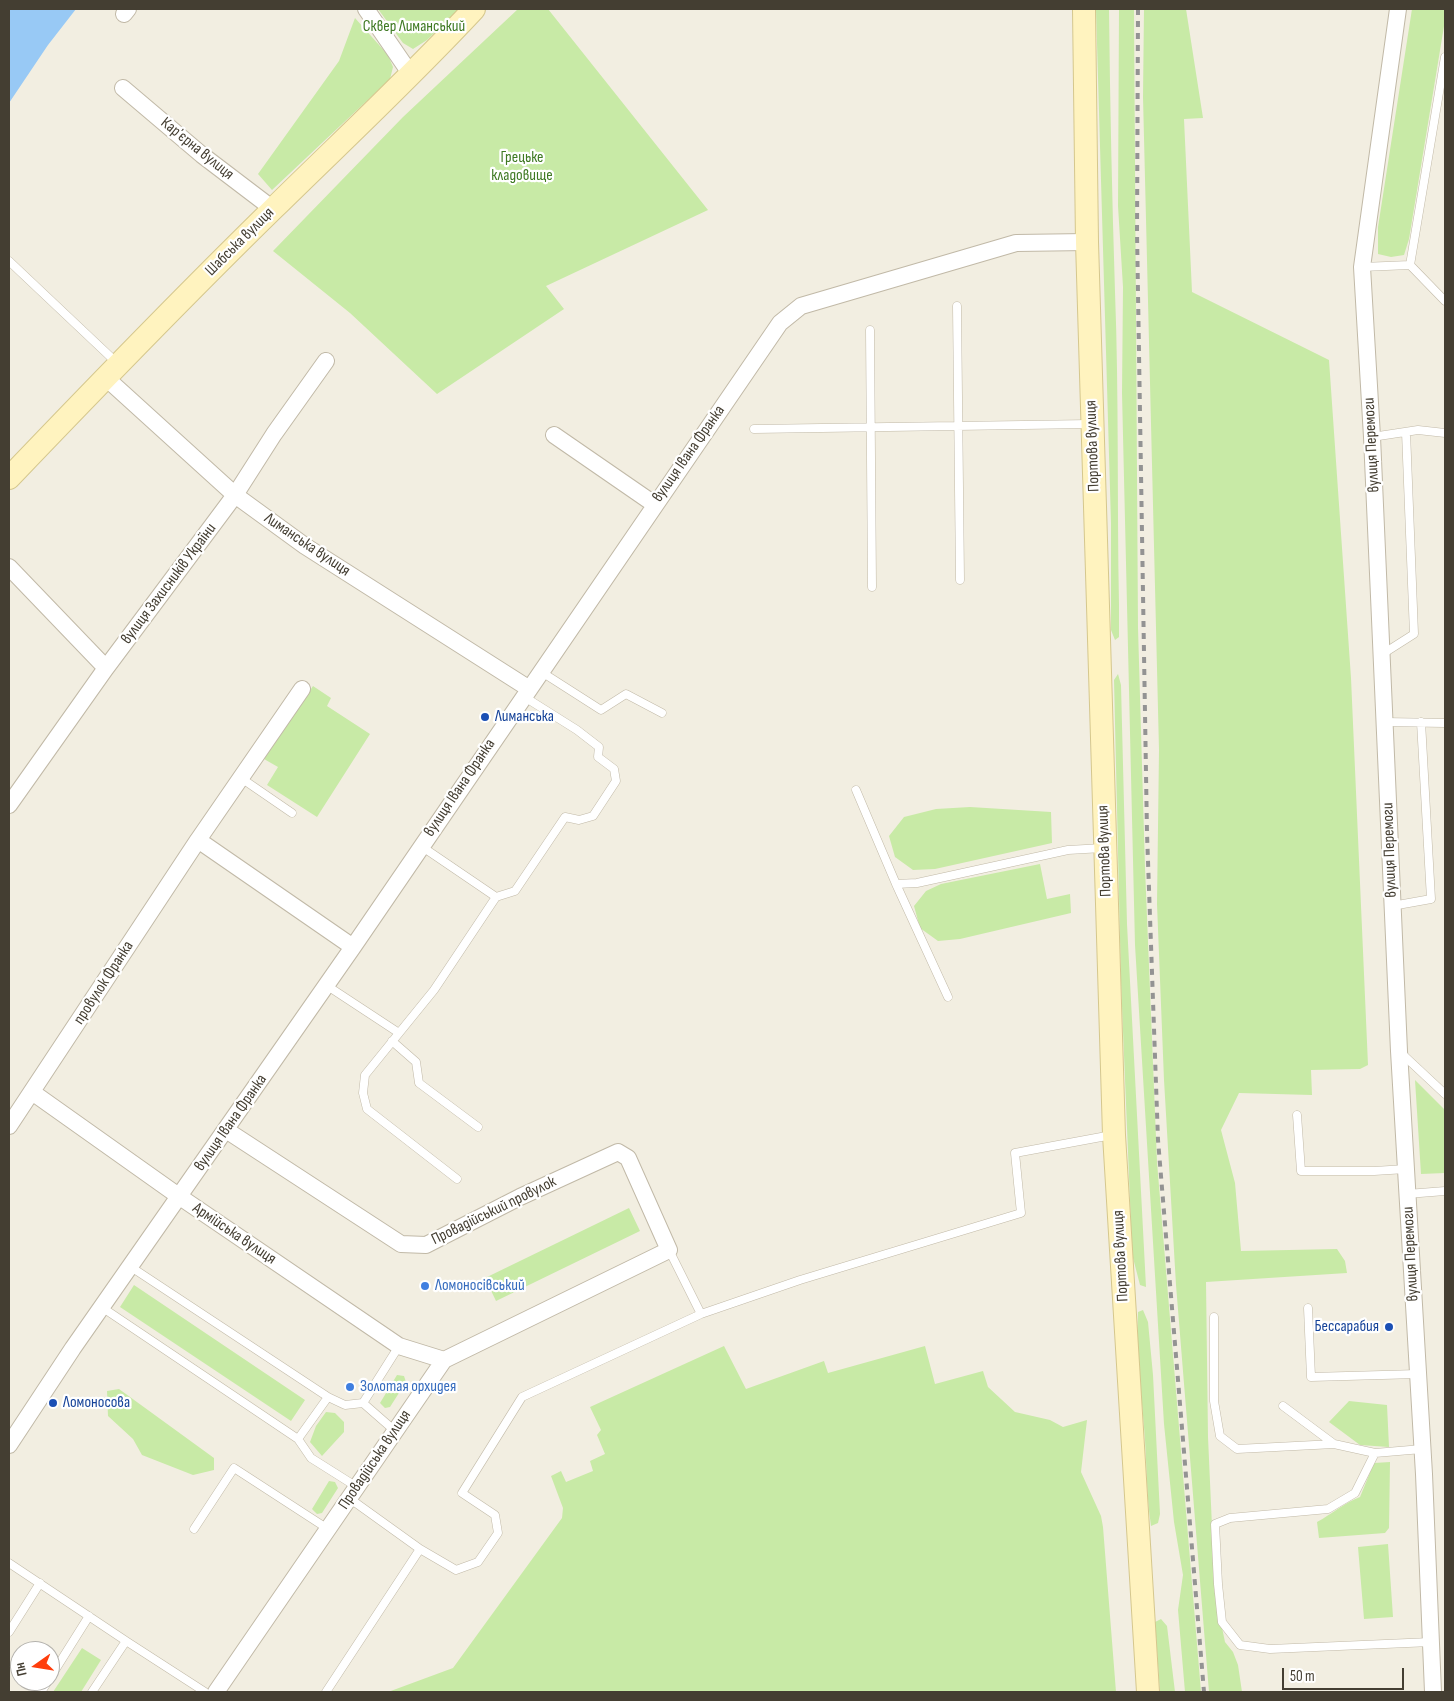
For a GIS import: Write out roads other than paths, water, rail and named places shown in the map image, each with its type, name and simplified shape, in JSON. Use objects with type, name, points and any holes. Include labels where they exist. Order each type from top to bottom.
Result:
[{"type":"main road","name":"Шабська вулиця","points":[[9,478],[111,371],[273,209],[412,76],[474,9]]},
{"type":"main road","name":"Портова вулиця","points":[[1084,9],[1087,242],[1114,1135],[1148,1692]]},
{"type":"street","points":[[366,9],[412,76]]},
{"type":"street","name":"вулиця Перемоги","points":[[1398,9],[1362,267],[1372,437],[1399,1051],[1422,1449],[1433,1692]]},
{"type":"street","name":"Карʼєрна вулиця","points":[[123,88],[202,155],[273,209]]},
{"type":"street","name":"вулиця Івана Франка","points":[[9,1445],[73,1348],[103,1308],[353,947],[420,845],[780,323],[801,306],[1016,243],[1087,242]]},
{"type":"street","name":"вулиця Захисників України","points":[[9,805],[106,668],[234,495],[274,434],[326,361]]},
{"type":"street","name":"Лиманська вулиця","points":[[111,371],[234,495],[305,546],[525,692]]},
{"type":"street","points":[[554,435],[654,504]]},
{"type":"street","points":[[9,567],[106,668]]},
{"type":"street","name":"провулок Франка","points":[[9,1126],[198,840],[302,689]]},
{"type":"street","points":[[198,840],[353,947]]},
{"type":"street","name":"Армійська вулиця","points":[[32,1092],[180,1197],[399,1346],[444,1360]]},
{"type":"street","name":"Провадійський провулок","points":[[226,1130],[401,1244],[426,1245],[520,1197],[618,1152],[628,1158],[669,1250]]},
{"type":"street","name":"Провадійська вулиця","points":[[216,1692],[444,1360],[669,1250]]},
{"type":"lane","points":[[1410,265],[1445,57]]},
{"type":"lane","points":[[9,261],[111,371]]},
{"type":"lane","points":[[1362,267],[1410,265],[1445,302]]},
{"type":"lane","points":[[957,306],[960,580]]},
{"type":"lane","points":[[870,330],[872,587]]},
{"type":"lane","points":[[754,429],[1092,424]]},
{"type":"lane","points":[[1372,437],[1418,430],[1445,433]]},
{"type":"lane","points":[[1381,655],[1414,634],[1406,432]]},
{"type":"lane","points":[[540,671],[601,710],[626,694],[662,713]]},
{"type":"lane","points":[[457,1179],[367,1109],[363,1094],[365,1075],[434,990],[496,897],[516,892],[565,817],[579,820],[593,816],[616,781],[614,769],[598,757],[599,747],[525,692]]},
{"type":"lane","points":[[1384,722],[1445,723]]},
{"type":"lane","points":[[1392,906],[1431,900],[1421,722]]},
{"type":"lane","points":[[241,778],[292,812]]},
{"type":"lane","points":[[856,790],[896,884],[948,997]]},
{"type":"lane","points":[[420,845],[496,897]]},
{"type":"lane","points":[[896,884],[917,883],[1068,850],[1105,848]]},
{"type":"lane","points":[[326,985],[399,1034]]},
{"type":"lane","points":[[392,1041],[416,1062],[419,1082],[478,1127]]},
{"type":"lane","points":[[1399,1051],[1445,1094]]},
{"type":"lane","points":[[1298,1115],[1301,1171],[1406,1169]]},
{"type":"lane","points":[[103,1308],[298,1439],[311,1458],[420,1549],[456,1570],[478,1562],[498,1533],[495,1515],[462,1493],[522,1397],[700,1314],[800,1280],[1021,1213],[1015,1152],[1114,1135]]},
{"type":"lane","points":[[1407,1194],[1445,1191]]},
{"type":"lane","points":[[669,1250],[700,1314]]},
{"type":"lane","points":[[131,1267],[328,1397],[345,1405],[363,1403],[395,1431]]},
{"type":"lane","points":[[1308,1308],[1311,1377],[1418,1374]]},
{"type":"lane","points":[[1214,1317],[1214,1401],[1220,1436],[1237,1450],[1334,1444],[1374,1453],[1422,1449]]},
{"type":"lane","points":[[363,1403],[399,1346]]},
{"type":"lane","points":[[298,1439],[328,1397]]},
{"type":"lane","points":[[1283,1406],[1334,1444]]},
{"type":"lane","points":[[1374,1453],[1355,1493],[1328,1509],[1230,1518],[1215,1524],[1222,1622],[1240,1644],[1270,1649],[1431,1642]]},
{"type":"lane","points":[[194,1529],[234,1468],[328,1528]]},
{"type":"lane","points":[[326,1692],[420,1549]]},
{"type":"lane","points":[[9,1563],[205,1692]]},
{"type":"lane","points":[[9,1632],[40,1583]]},
{"type":"lane","points":[[60,1662],[89,1616]]},
{"type":"lane","points":[[92,1692],[126,1641]]},
{"type":"water","points":[[9,9],[76,9],[48,45],[9,103]]},
{"type":"railway","points":[[1138,9],[1137,233],[1147,833],[1158,1140],[1204,1692]]},
{"type":"place","name":"Лиманська","points":[[485,717]]},
{"type":"place","name":"Ломоносівський","points":[[425,1286]]},
{"type":"place","name":"Бессарабия","points":[[1389,1327]]},
{"type":"place","name":"Золотая орхидея","points":[[350,1387]]},
{"type":"place","name":"Ломоносова","points":[[53,1403]]},
{"type":"park label","name":"Сквер Лиманський","points":[[414,27]]},
{"type":"park label","name":"Грецьке кладовище","points":[[522,167]]}]
